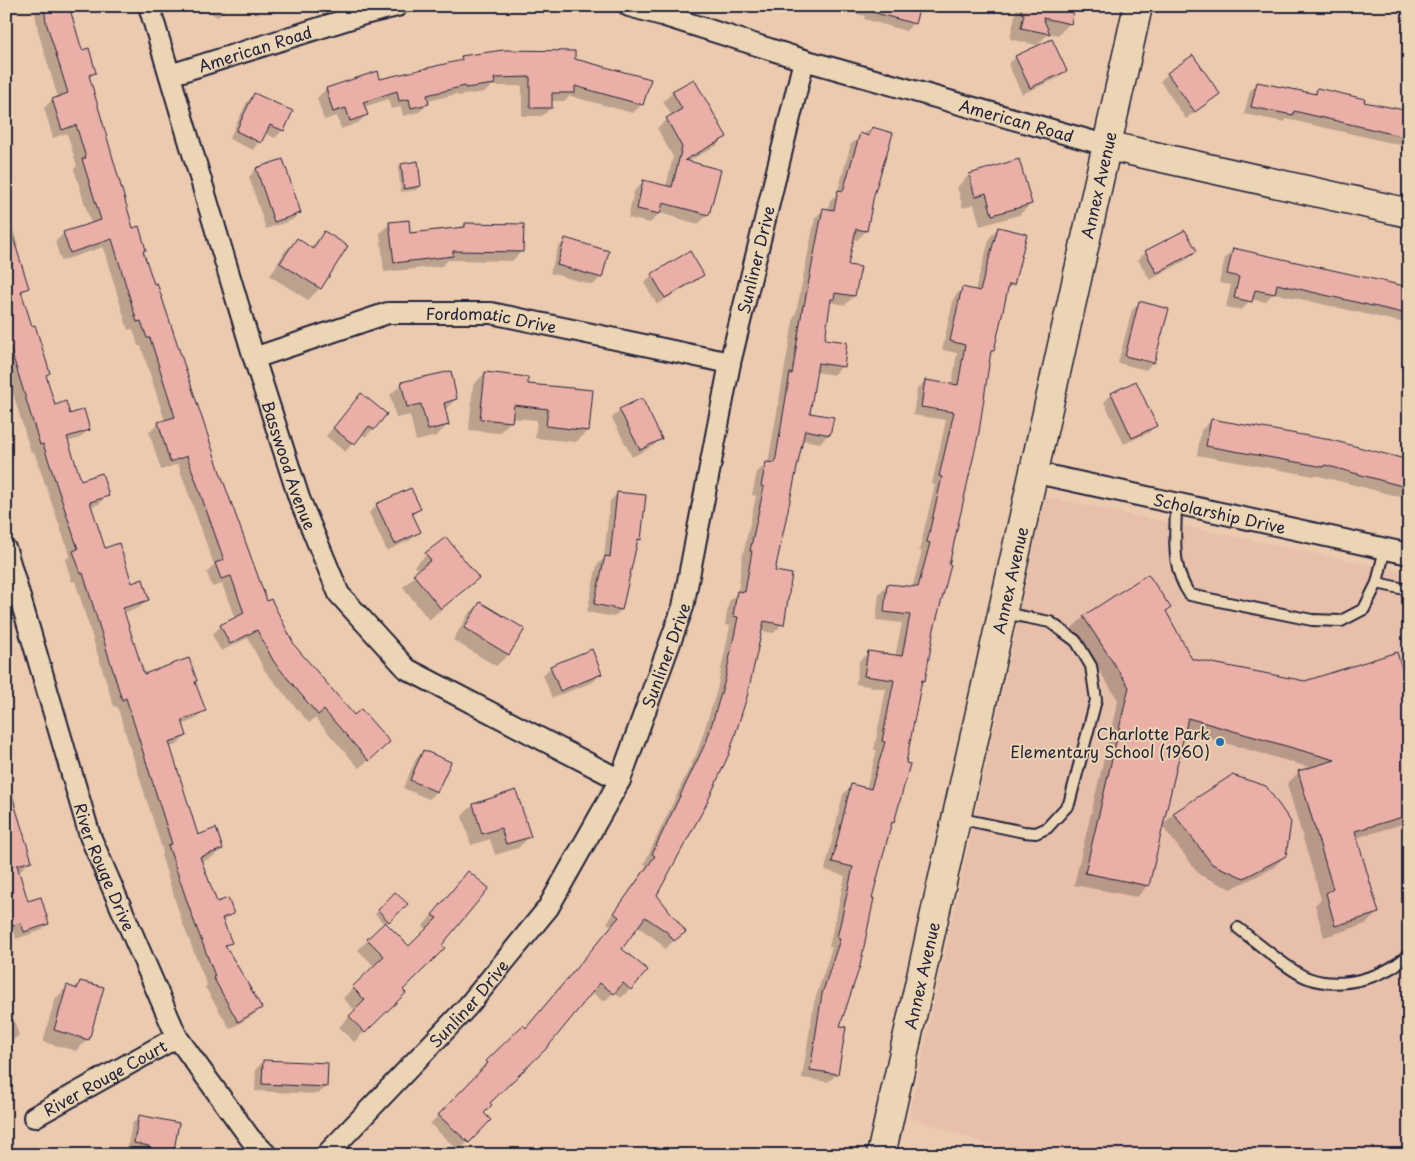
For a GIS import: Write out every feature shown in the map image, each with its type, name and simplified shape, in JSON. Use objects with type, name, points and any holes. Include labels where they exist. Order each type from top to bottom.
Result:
[{"type":"street","name":"Basswood Avenue","points":[[149,6],[254,358],[299,498],[339,594],[407,669],[620,780]]},
{"type":"street","name":"American Road","points":[[170,75],[364,14],[397,6]]},
{"type":"street","name":"American Road","points":[[628,6],[804,60],[1108,146],[1409,212]]},
{"type":"street","name":"Annex Avenue","points":[[881,1155],[1032,472],[1108,146],[1138,6]]},
{"type":"street","name":"Sunliner Drive","points":[[326,1155],[468,1006],[548,908],[620,780],[683,608],[730,363],[804,60]]},
{"type":"street","name":"Fordomatic Drive","points":[[254,358],[388,313],[490,313],[730,363]]},
{"type":"street","name":"Scholarship Drive","points":[[1032,472],[1409,554]]},
{"type":"street","name":"River Rouge Drive","points":[[6,550],[90,836],[177,1037],[250,1138],[267,1155]]},
{"type":"street","name":"River Rouge Court","points":[[34,1117],[177,1037]]},
{"type":"lane","points":[[1176,502],[1176,564],[1180,581],[1190,595],[1312,620],[1341,621],[1364,609],[1377,583],[1385,548]]},
{"type":"lane","points":[[1377,583],[1409,590]]},
{"type":"lane","points":[[956,817],[1024,832],[1036,833],[1047,828],[1069,804],[1096,700],[1091,666],[1076,641],[1050,622],[1002,613]]},
{"type":"lane","points":[[1238,928],[1306,978],[1334,984],[1368,977],[1402,961],[1409,954]]},
{"type":"shaded area","points":[[1045,497],[1409,573],[1409,1155],[1020,1155],[909,1117]]},
{"type":"building","points":[[44,6],[69,6],[82,50],[89,48],[96,73],[89,75],[133,228],[139,226],[146,250],[143,251],[154,284],[157,283],[220,472],[267,601],[271,599],[295,646],[354,715],[361,709],[390,742],[369,761],[324,710],[318,715],[274,662],[257,630],[230,644],[220,625],[244,613],[231,576],[221,579],[215,563],[224,560],[187,456],[170,462],[158,422],[175,417],[150,338],[147,338],[141,321],[137,322],[112,239],[70,253],[63,232],[101,220],[82,159],[86,158],[76,125],[62,130],[52,99],[68,93],[46,22]]},
{"type":"building","points":[[869,6],[920,6],[915,24],[869,11]]},
{"type":"building","points":[[1022,6],[1075,6],[1071,24],[1043,18],[1050,34],[1021,28],[1024,14],[1021,13]]},
{"type":"building","points":[[1052,39],[1067,71],[1030,88],[1015,56]]},
{"type":"building","points":[[503,50],[575,51],[575,59],[651,79],[643,105],[575,86],[575,93],[552,93],[552,108],[530,108],[530,77],[494,78],[495,84],[465,88],[465,86],[427,95],[429,104],[411,108],[409,99],[399,101],[397,91],[363,102],[368,115],[350,121],[346,108],[333,112],[326,88],[378,71],[380,79],[462,60],[461,56]]},
{"type":"building","points":[[1193,55],[1220,94],[1195,112],[1167,73]]},
{"type":"building","points":[[694,79],[727,137],[685,160],[721,170],[709,215],[663,203],[660,214],[637,209],[643,180],[672,187],[682,147],[666,118],[682,109],[672,91]]},
{"type":"building","points":[[1257,82],[1316,94],[1317,88],[1365,99],[1364,102],[1409,111],[1409,138],[1294,111],[1293,115],[1251,107]]},
{"type":"building","points":[[254,93],[293,111],[284,131],[270,125],[261,143],[236,131]]},
{"type":"building","points":[[872,127],[893,133],[874,195],[867,231],[856,229],[848,265],[861,267],[855,296],[835,293],[834,299],[831,299],[825,339],[847,342],[844,367],[818,363],[810,413],[834,417],[830,435],[805,430],[775,571],[792,574],[784,625],[764,621],[747,697],[729,754],[706,805],[657,895],[686,932],[674,941],[667,932],[645,917],[622,949],[648,970],[631,990],[623,983],[614,994],[600,983],[546,1049],[490,1103],[492,1105],[484,1113],[491,1120],[469,1143],[438,1115],[488,1063],[486,1061],[523,1025],[526,1028],[619,917],[614,913],[655,856],[652,854],[707,740],[725,680],[738,617],[733,616],[737,591],[745,592],[752,551],[750,551],[764,487],[761,486],[766,462],[775,463],[790,373],[792,374],[803,305],[823,208],[834,210],[838,190],[843,191],[860,133],[869,136]]},
{"type":"building","points":[[283,159],[301,213],[274,222],[256,168]]},
{"type":"building","points":[[1019,159],[1032,204],[992,215],[986,193],[975,197],[969,174]]},
{"type":"building","points":[[418,161],[421,186],[404,189],[401,164]]},
{"type":"building","points":[[409,220],[410,233],[465,227],[465,223],[524,224],[523,252],[453,251],[453,256],[394,263],[389,222]]},
{"type":"building","points":[[998,227],[1027,234],[1014,285],[1009,284],[994,351],[991,351],[979,432],[949,565],[951,565],[934,629],[925,681],[922,680],[906,763],[910,764],[872,898],[874,898],[860,966],[840,1026],[846,1027],[838,1074],[810,1070],[822,994],[840,939],[837,938],[853,867],[832,862],[851,784],[871,789],[885,742],[882,741],[894,680],[864,676],[868,651],[902,656],[910,615],[884,612],[887,584],[918,587],[930,543],[927,542],[942,477],[939,476],[954,412],[921,407],[925,380],[958,385],[965,345],[950,341],[962,287],[980,291]]},
{"type":"building","points":[[10,228],[29,288],[21,291],[32,326],[35,325],[50,373],[46,375],[55,405],[66,401],[70,414],[84,409],[90,430],[67,437],[81,480],[102,473],[109,496],[90,502],[105,548],[119,543],[132,583],[143,579],[149,600],[123,608],[144,674],[189,658],[197,681],[195,682],[206,711],[182,720],[187,736],[169,742],[198,835],[216,828],[223,849],[200,857],[217,902],[228,898],[234,914],[222,918],[232,943],[225,945],[262,1008],[238,1022],[213,977],[215,976],[168,845],[172,844],[126,698],[122,700],[83,573],[81,574],[73,551],[78,549],[43,444],[40,445],[6,334],[6,229]]},
{"type":"building","points":[[1185,230],[1197,251],[1157,273],[1145,251]]},
{"type":"building","points":[[324,231],[348,246],[321,289],[280,263],[297,238],[313,249]]},
{"type":"building","points":[[565,238],[609,251],[602,278],[557,265]]},
{"type":"building","points":[[1233,248],[1409,287],[1403,313],[1277,284],[1275,294],[1255,290],[1252,302],[1234,298],[1239,277],[1227,274]]},
{"type":"building","points":[[690,251],[704,275],[665,298],[651,274]]},
{"type":"building","points":[[1139,301],[1169,309],[1154,363],[1125,356]]},
{"type":"building","points":[[451,371],[457,399],[444,403],[449,425],[428,430],[421,404],[407,407],[401,382]]},
{"type":"building","points":[[485,372],[528,377],[528,384],[593,390],[589,431],[546,426],[548,409],[514,405],[512,422],[480,419]]},
{"type":"building","points":[[1136,381],[1157,426],[1132,438],[1111,393]]},
{"type":"building","points":[[361,393],[387,414],[374,430],[369,426],[354,445],[333,428]]},
{"type":"building","points":[[642,398],[662,439],[640,450],[619,409]]},
{"type":"building","points":[[1211,419],[1331,440],[1409,460],[1409,488],[1325,465],[1324,467],[1206,446]]},
{"type":"building","points":[[411,488],[421,509],[412,513],[421,532],[395,544],[376,504]]},
{"type":"building","points":[[617,492],[646,495],[641,540],[638,539],[622,610],[594,604],[605,556],[610,557]]},
{"type":"building","points":[[446,537],[479,578],[441,609],[413,574],[431,560],[425,553]]},
{"type":"building","points":[[1148,574],[1171,608],[1166,611],[1192,659],[1305,681],[1397,652],[1409,694],[1409,815],[1355,831],[1379,913],[1335,926],[1326,893],[1333,889],[1298,771],[1335,760],[1188,718],[1149,886],[1085,873],[1129,687],[1083,616]]},
{"type":"building","points":[[480,602],[525,629],[509,655],[464,628]]},
{"type":"building","points":[[592,649],[602,674],[560,691],[550,666]]},
{"type":"building","points":[[423,750],[451,762],[437,792],[410,780]]},
{"type":"building","points":[[1232,775],[1266,786],[1291,822],[1286,856],[1244,878],[1212,864],[1173,813]]},
{"type":"building","points":[[10,790],[32,861],[17,865],[28,901],[41,897],[49,924],[24,932],[21,923],[11,926],[6,912],[6,791]]},
{"type":"building","points":[[516,790],[531,837],[506,844],[501,828],[482,834],[473,804]]},
{"type":"building","points":[[468,871],[489,888],[442,945],[445,948],[403,990],[406,993],[365,1033],[349,1016],[365,1000],[352,987],[384,956],[367,939],[385,922],[409,946],[437,918],[432,915]]},
{"type":"building","points":[[395,892],[408,904],[389,922],[378,910]]},
{"type":"building","points":[[80,981],[104,987],[89,1040],[54,1030],[67,985],[77,989]]},
{"type":"building","points":[[263,1060],[328,1063],[327,1087],[262,1084]]},
{"type":"building","points":[[139,1115],[179,1123],[173,1155],[147,1155],[149,1146],[134,1143]]},
{"type":"place","name":"Charlotte Park Elementary School (1960)","points":[[1220,742]]}]
